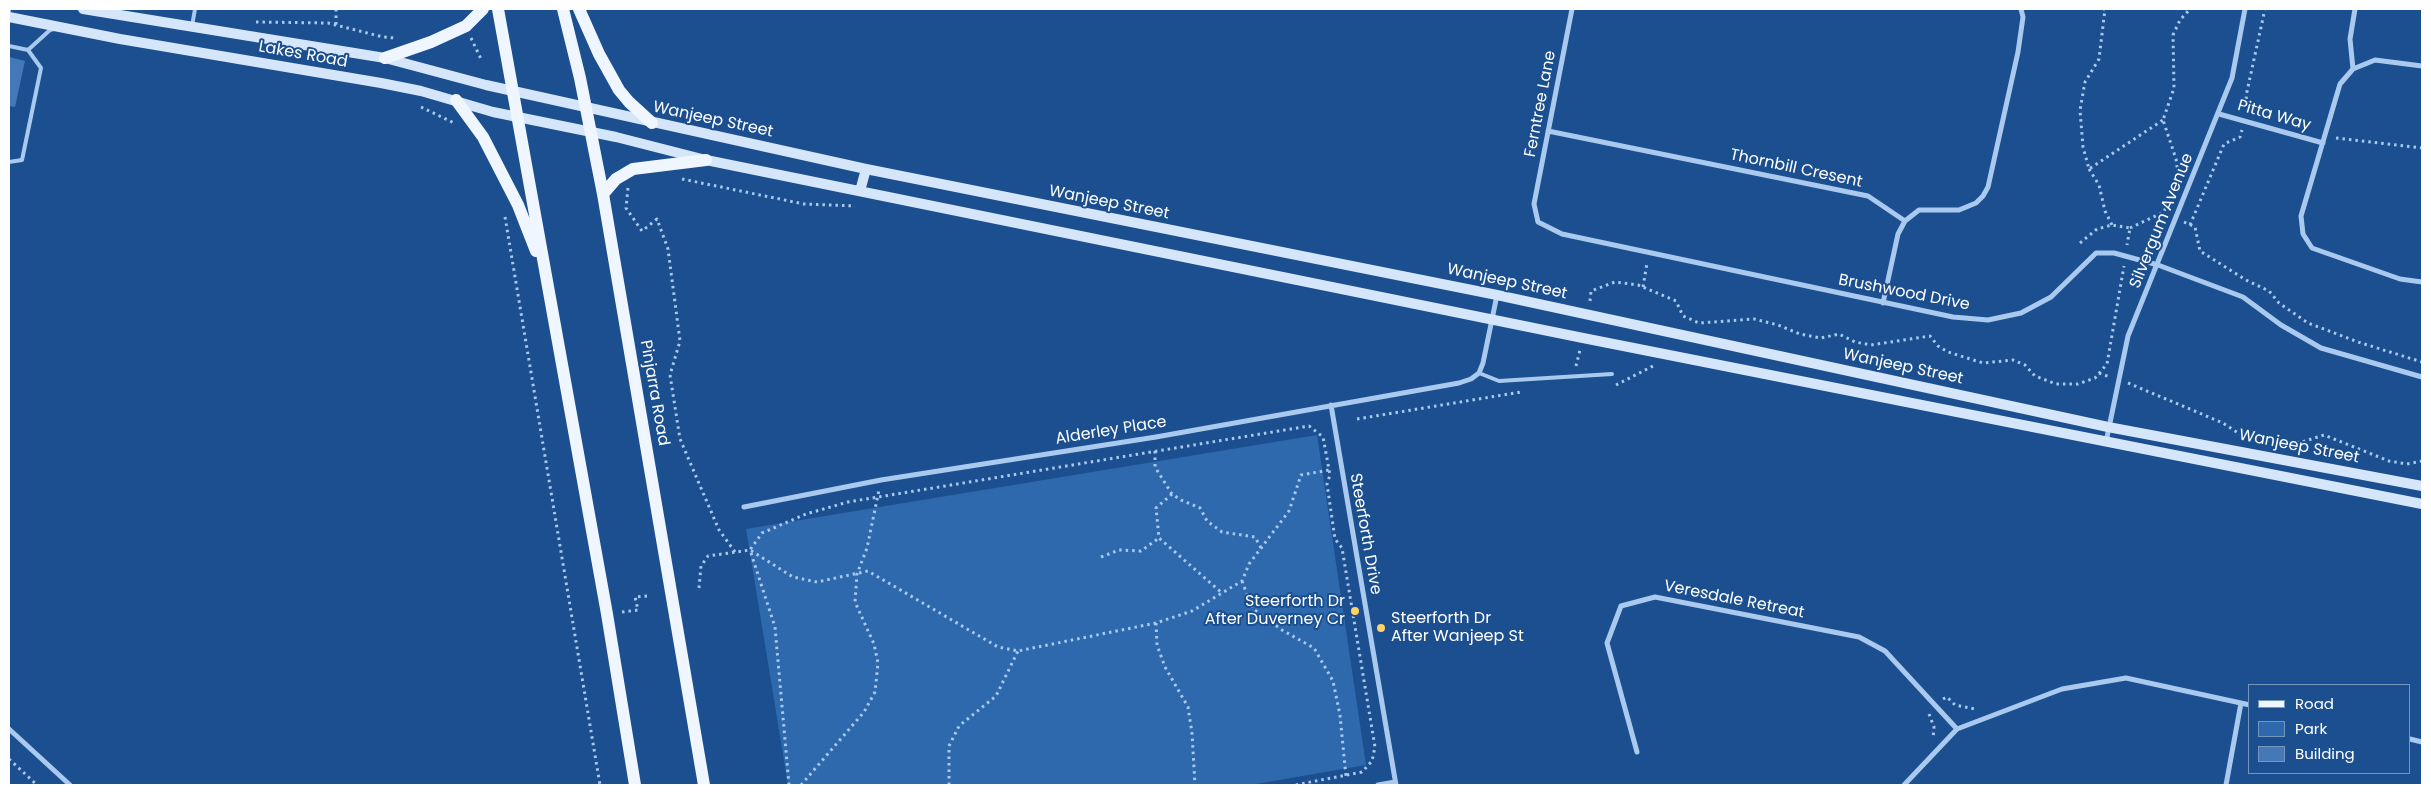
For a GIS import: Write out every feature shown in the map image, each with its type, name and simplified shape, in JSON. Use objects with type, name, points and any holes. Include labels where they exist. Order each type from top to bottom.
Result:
[{"type":"main road","name":"Lakes Road","points":[[83,9],[385,58],[585,107]]},
{"type":"main road","points":[[385,58],[431,42],[466,26],[483,9]]},
{"type":"main road","points":[[498,9],[635,785]]},
{"type":"main road","name":"Pinjarra Road","points":[[563,9],[603,194],[704,785]]},
{"type":"main road","points":[[579,9],[599,54],[620,90],[629,102],[652,122]]},
{"type":"main road","name":"Lakes Road","points":[[9,17],[381,83],[456,100],[517,118],[590,132]]},
{"type":"main road","points":[[456,100],[483,137],[518,205],[547,279]]},
{"type":"main road","name":"Wanjeep Street","points":[[585,107],[866,169],[1497,295],[2108,426],[2422,486]]},
{"type":"main road","name":"Wanjeep Street","points":[[590,132],[706,160],[1492,320],[2422,504]]},
{"type":"main road","points":[[603,194],[616,179],[633,169],[706,160]]},
{"type":"main road","points":[[860,191],[866,169]]},
{"type":"street","name":"Ferntree Lane","points":[[1534,204],[1572,9]]},
{"type":"street","points":[[1883,303],[1898,234],[1905,222],[1919,210],[1959,210],[1976,203],[1988,187],[2018,52],[2023,17],[2021,9]]},
{"type":"street","name":"Silvergum Avenue","points":[[2106,443],[2128,336],[2232,78],[2246,9]]},
{"type":"street","points":[[2353,69],[2350,39],[2356,9]]},
{"type":"street","points":[[2422,66],[2375,60],[2353,69],[2340,84],[2301,216],[2303,234],[2312,248],[2400,279],[2422,282]]},
{"type":"street","name":"Pitta Way","points":[[2219,114],[2323,143]]},
{"type":"street","name":"Thornbill Cresent","points":[[1548,131],[1868,196],[1905,222]]},
{"type":"street","name":"Brushwood Drive","points":[[1534,204],[1538,222],[1562,234],[1952,317],[1988,320],[2021,314],[2051,297],[2096,253],[2114,253],[2158,265],[2243,297],[2281,325],[2322,348],[2422,377]]},
{"type":"street","points":[[1479,373],[1497,295]]},
{"type":"street","name":"Alderley Place","points":[[744,507],[882,480],[1156,437],[1459,383],[1471,379],[1479,373]]},
{"type":"street","name":"Steerforth Drive","points":[[1331,405],[1396,784]]},
{"type":"street","name":"Veresdale Retreat","points":[[1637,752],[1607,643],[1621,606],[1654,598],[1859,637],[1885,651],[1957,729]]},
{"type":"street","points":[[1904,785],[1957,729],[2062,688],[2126,678],[2248,705]]},
{"type":"street","points":[[2226,785],[2241,703]]},
{"type":"street","points":[[9,729],[70,785]]},
{"type":"street","points":[[1378,785],[1396,784]]},
{"type":"lane","points":[[192,27],[194,9]]},
{"type":"lane","points":[[28,50],[50,30],[66,28]]},
{"type":"lane","points":[[9,46],[28,50],[41,68],[22,160],[9,162]]},
{"type":"lane","points":[[1479,373],[1499,381],[1612,374]]},
{"type":"path","points":[[336,9],[336,25]]},
{"type":"path","points":[[2103,9],[2105,9],[2099,59],[2086,82],[2080,110],[2083,147],[2089,169],[2099,185],[2105,211],[2112,225]]},
{"type":"path","points":[[2130,228],[2164,212],[2178,174],[2176,159],[2164,120],[2174,88],[2173,35],[2180,20],[2190,9]]},
{"type":"path","points":[[2248,112],[2246,96],[2266,9]]},
{"type":"path","points":[[254,22],[301,22],[336,25],[383,37],[401,38]]},
{"type":"path","points":[[470,35],[482,61]]},
{"type":"path","points":[[2089,169],[2164,120]]},
{"type":"path","points":[[2241,135],[2224,144],[2190,224],[2195,227],[2200,252],[2246,280],[2269,291],[2279,303],[2308,324],[2422,362]]},
{"type":"path","points":[[2324,136],[2422,148]]},
{"type":"path","points":[[676,178],[804,204],[859,206]]},
{"type":"path","points":[[631,183],[628,187],[626,208],[642,231],[657,219],[668,249],[680,341],[670,375],[680,439],[719,530],[735,552]]},
{"type":"path","points":[[504,211],[600,785]]},
{"type":"path","points":[[1643,287],[1649,253]]},
{"type":"path","points":[[1578,377],[1576,365],[1580,347]]},
{"type":"path","points":[[2099,373],[2223,423],[2249,439]]},
{"type":"path","points":[[1357,418],[1528,391]]},
{"type":"path","points":[[750,550],[762,533],[806,514],[848,502],[1309,426],[1322,436],[1329,470],[1327,484],[1336,539],[1342,548],[1375,747],[1372,761],[1362,772],[1346,777],[1295,785]]},
{"type":"path","points":[[2275,444],[2302,442],[2324,434],[2390,461],[2407,464],[2422,461]]},
{"type":"path","points":[[1156,437],[1155,467],[1172,494],[1200,508],[1208,521],[1222,532],[1256,537],[1261,548]]},
{"type":"path","points":[[699,588],[701,566],[708,556],[750,550],[793,577],[817,582],[868,571],[998,648],[1018,651],[1156,623],[1192,611],[1242,581],[1249,564],[1289,511],[1301,475],[1341,468]]},
{"type":"path","points":[[801,785],[864,712],[875,692],[878,663],[874,644],[855,602],[857,574],[867,548],[882,480]]},
{"type":"path","points":[[1172,494],[1156,508],[1159,538],[1222,593]]},
{"type":"path","points":[[1102,557],[1119,550],[1141,550],[1159,538]]},
{"type":"path","points":[[750,550],[775,627],[789,785]]},
{"type":"path","points":[[1242,581],[1252,608],[1282,630],[1314,648],[1333,681],[1340,715],[1346,777]]},
{"type":"path","points":[[622,612],[638,610],[635,597],[647,596]]},
{"type":"path","points":[[1156,623],[1157,644],[1165,667],[1188,707],[1196,785]]},
{"type":"path","points":[[949,785],[949,746],[959,726],[996,696],[1018,651]]},
{"type":"path","points":[[9,759],[37,785]]},
{"type":"green space","points":[[1317,435],[1366,765],[1250,785],[788,785],[746,529]]},
{"type":"building","points":[[9,57],[25,61],[15,107],[9,106]]},
{"type":"place","name":"Steerforth Dr After Duverney Cr","points":[[1355,611]]},
{"type":"place","name":"Steerforth Dr After Wanjeep St","points":[[1381,628]]}]
